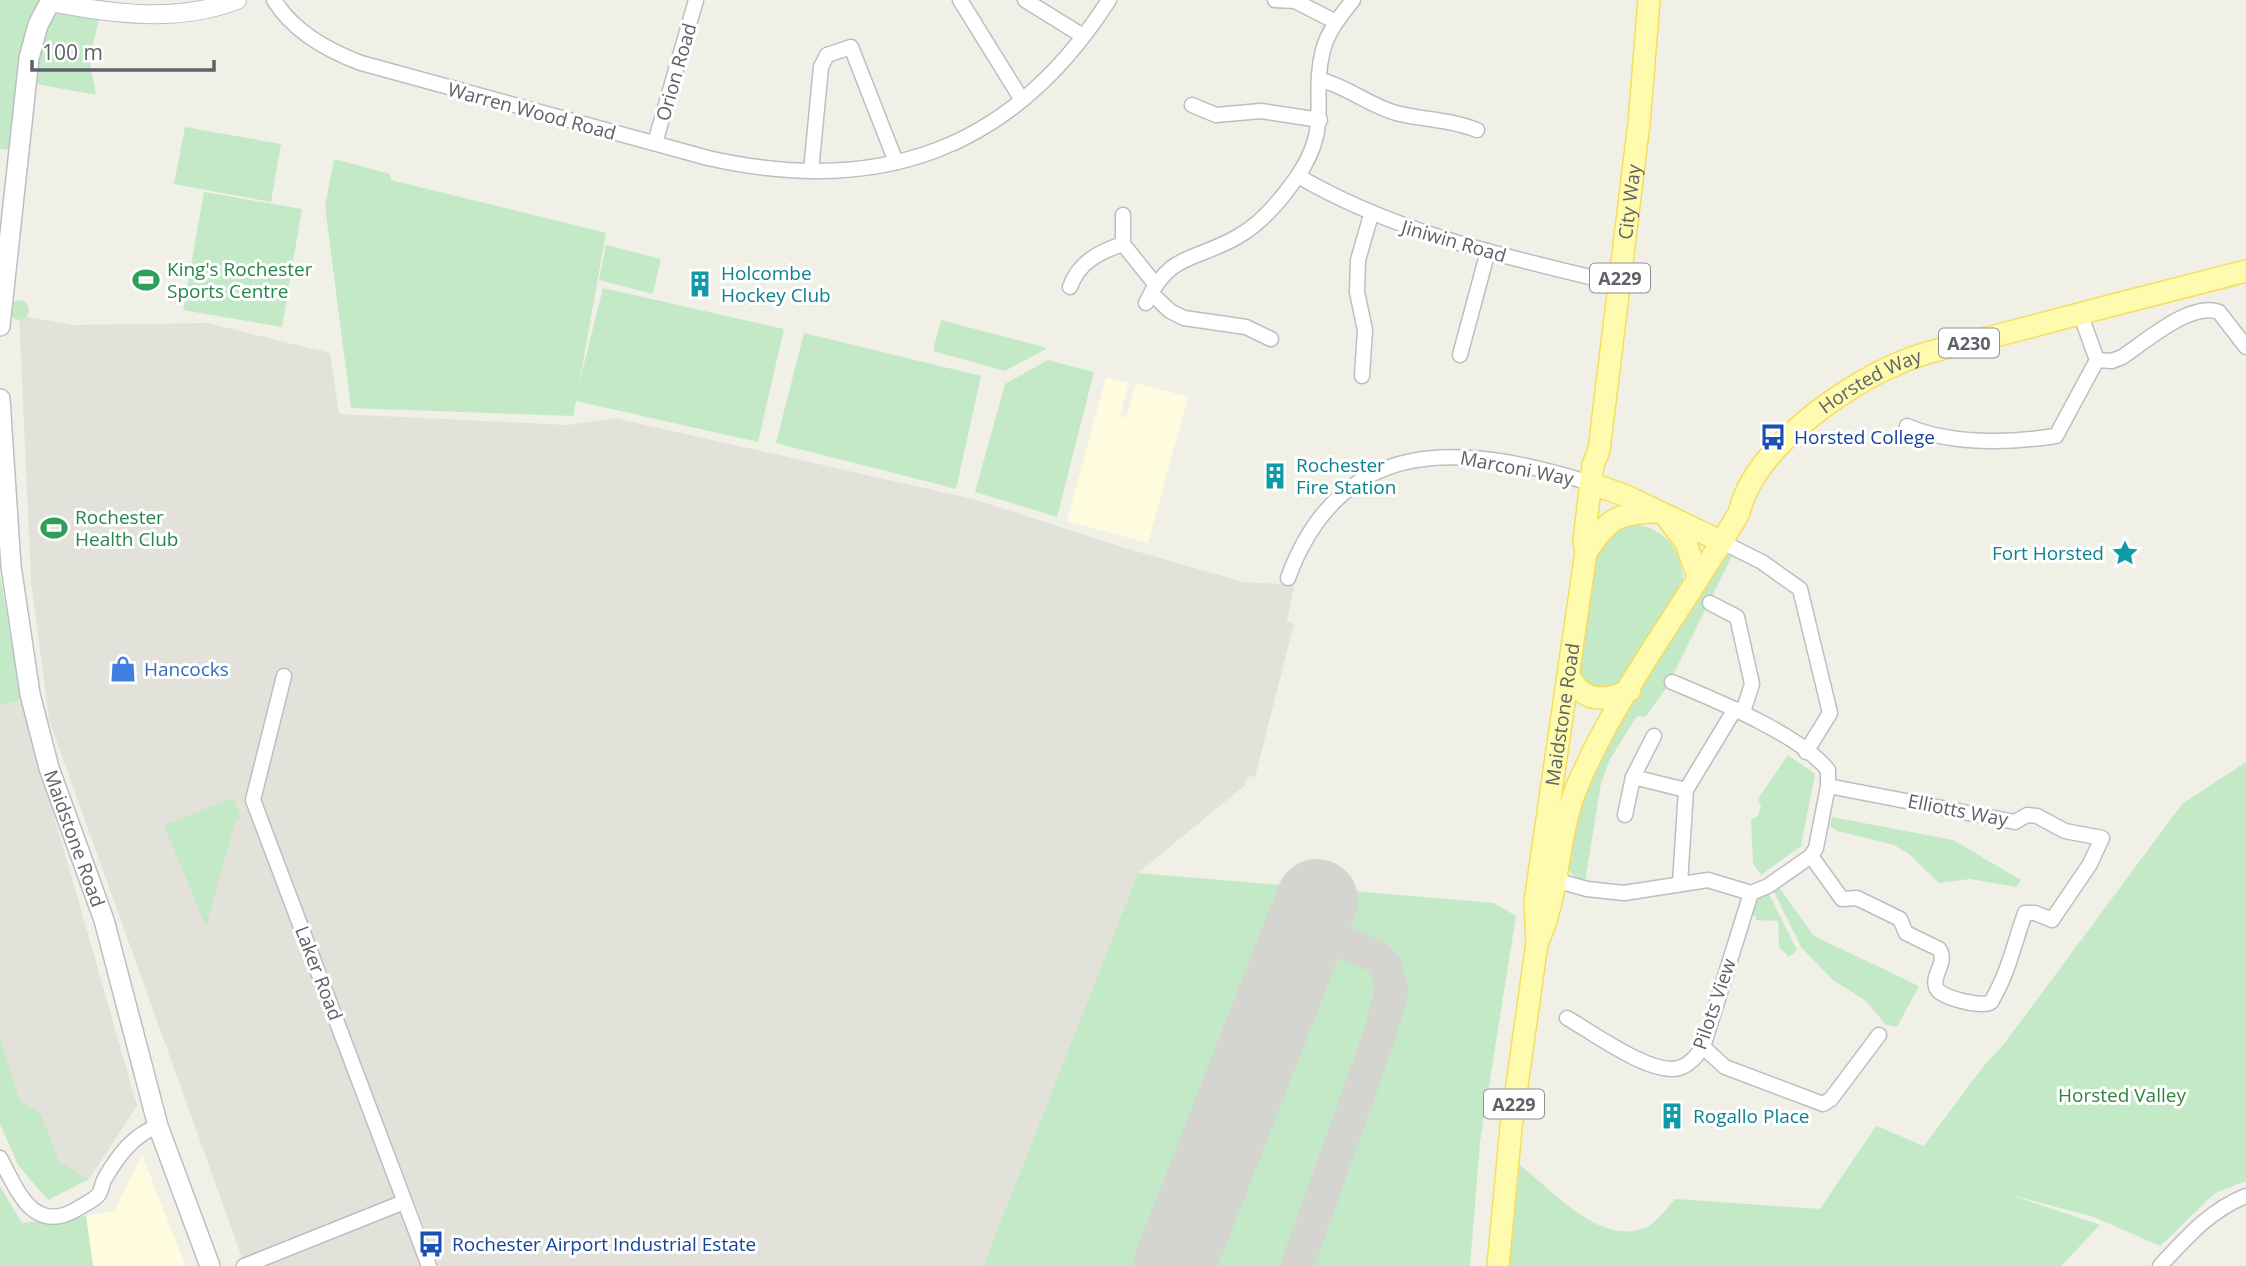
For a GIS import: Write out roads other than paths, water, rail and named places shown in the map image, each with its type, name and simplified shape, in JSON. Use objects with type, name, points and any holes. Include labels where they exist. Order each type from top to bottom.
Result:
[{"type":"main road","name":"City Way","points":[[1590,483],[1599,450],[1639,123],[1649,0]]},
{"type":"main road","points":[[0,326],[29,58],[38,25],[50,1]]},
{"type":"main road","name":"Horsted Way","points":[[1722,542],[1760,472],[1793,432],[1825,404],[1857,383],[1899,363],[2246,271]]},
{"type":"main road","name":"Maidstone Road","points":[[0,399],[11,566],[30,694],[57,794],[104,920],[158,1126],[209,1266]]},
{"type":"main road","points":[[1599,450],[1609,472],[1626,496]]},
{"type":"main road","points":[[1590,483],[1626,496],[1722,542]]},
{"type":"main road","name":"Maidstone Road","points":[[1498,1266],[1511,1128],[1537,943],[1535,902],[1586,552],[1590,483]]},
{"type":"main road","points":[[1586,552],[1603,528],[1615,518],[1668,518],[1712,522],[1742,502]]},
{"type":"main road","points":[[1668,518],[1686,543],[1699,577]]},
{"type":"main road","name":"Maidstone Road","points":[[1537,943],[1548,919],[1574,795],[1630,690],[1722,542]]},
{"type":"main road","points":[[1569,677],[1575,687],[1596,699],[1606,700],[1630,690]]},
{"type":"street","points":[[50,1],[93,11],[148,14],[181,13],[237,0]]},
{"type":"street","name":"Warren Wood Road","points":[[274,0],[283,13],[307,34],[352,60],[435,85],[753,168],[811,171],[896,162],[975,134],[991,125],[1057,70],[1109,0]]},
{"type":"street","name":"Orion Road","points":[[655,144],[696,0]]},
{"type":"street","points":[[960,0],[1022,100]]},
{"type":"street","points":[[1025,0],[1083,36]]},
{"type":"street","points":[[1275,0],[1294,1],[1336,22]]},
{"type":"street","points":[[1150,293],[1176,263],[1238,236],[1269,212],[1298,176],[1315,144],[1320,120],[1324,48],[1336,22],[1353,0]]},
{"type":"street","points":[[811,171],[821,67],[827,55],[851,47],[896,162]]},
{"type":"street","points":[[1321,80],[1338,85],[1396,113],[1458,122],[1477,130]]},
{"type":"street","points":[[1192,105],[1216,115],[1261,111],[1320,120]]},
{"type":"street","name":"Jiniwin Road","points":[[1298,176],[1371,215],[1488,251],[1619,284]]},
{"type":"street","points":[[1123,215],[1123,244],[1150,293],[1170,311],[1184,318],[1246,327],[1271,339]]},
{"type":"street","points":[[1362,376],[1365,330],[1357,292],[1358,260],[1371,215]]},
{"type":"street","points":[[1070,286],[1075,272],[1090,258],[1123,244]]},
{"type":"street","points":[[1460,355],[1488,251]]},
{"type":"street","points":[[2097,360],[2105,362],[2122,357],[2182,318],[2203,310],[2219,312],[2246,347]]},
{"type":"street","points":[[1907,426],[1925,434],[2011,442],[2056,436],[2097,360],[2080,313]]},
{"type":"street","name":"Marconi Way","points":[[1288,578],[1307,536],[1332,504],[1359,482],[1399,463],[1423,457],[1469,456],[1590,483]]},
{"type":"street","points":[[1722,542],[1762,562],[1800,589],[1830,713],[1806,752]]},
{"type":"street","points":[[1680,883],[1686,790],[1739,710],[1752,684],[1737,617],[1710,603]]},
{"type":"street","name":"Laker Road","points":[[284,676],[253,800],[429,1266]]},
{"type":"street","points":[[1555,880],[1587,889],[1624,893],[1709,880],[1751,893],[1768,886],[1811,856],[1816,848],[1828,786],[1828,769],[1739,710],[1672,682]]},
{"type":"street","points":[[1625,815],[1633,777],[1654,736]]},
{"type":"street","points":[[1633,777],[1686,790]]},
{"type":"street","name":"Elliotts Way","points":[[1811,856],[1842,899],[1856,897],[1900,919],[1905,933],[1940,950],[1943,958],[1936,982],[1937,990],[1948,997],[1987,1006],[2014,952],[2025,913],[2035,913],[2052,920],[2092,860],[2102,838],[2065,831],[2037,816],[2027,815],[2015,822],[1828,786]]},
{"type":"street","name":"Pilots View","points":[[1567,1018],[1644,1063],[1661,1069],[1679,1068],[1693,1060],[1703,1047],[1751,893]]},
{"type":"street","points":[[1703,1047],[1725,1067],[1823,1104],[1831,1099],[1879,1035]]},
{"type":"street","points":[[0,1158],[31,1209],[48,1218],[66,1215],[99,1195],[107,1175],[128,1147],[142,1132],[158,1126]]},
{"type":"street","points":[[2160,1266],[2198,1226],[2226,1204],[2246,1196]]},
{"type":"street","points":[[244,1266],[404,1202]]},
{"type":"place","name":"King's Rochester Sports Centre","points":[[146,280]]},
{"type":"place","name":"Holcombe Hockey Club","points":[[700,284]]},
{"type":"place","name":"Horsted College","points":[[1773,437]]},
{"type":"place","name":"Rochester Fire Station","points":[[1275,476]]},
{"type":"place","name":"Rochester Health Club","points":[[54,528]]},
{"type":"place","name":"Fort Horsted","points":[[2125,553]]},
{"type":"place","name":"Hancocks","points":[[123,669]]},
{"type":"place","name":"Rogallo Place","points":[[1672,1116]]},
{"type":"place","name":"Rochester Airport Industrial Estate","points":[[431,1244]]},
{"type":"park label","name":"Horsted Valley","points":[[2122,1095]]}]
